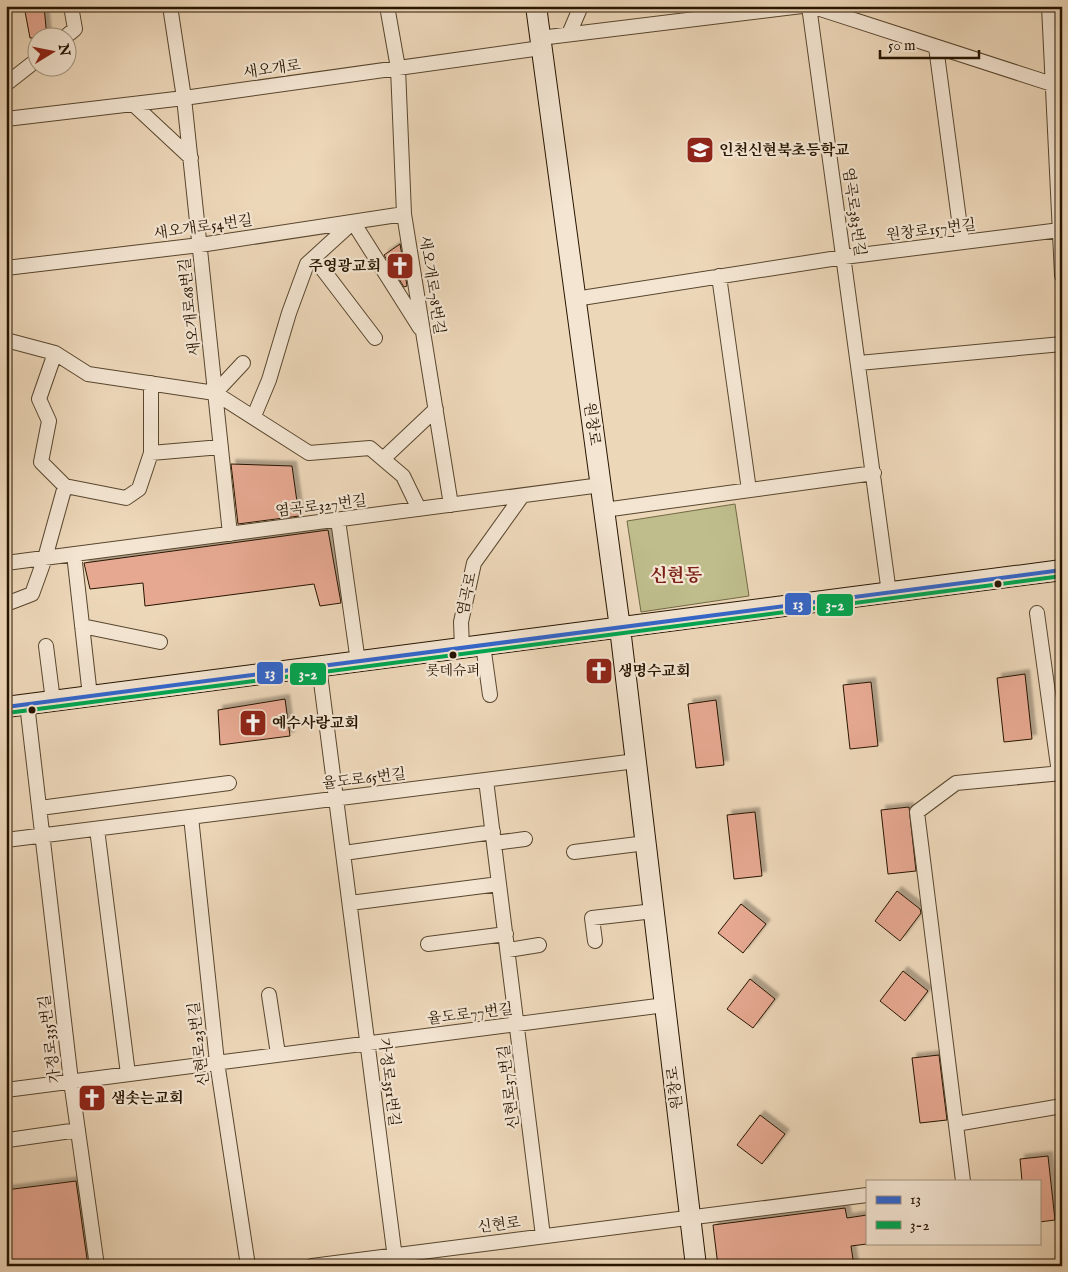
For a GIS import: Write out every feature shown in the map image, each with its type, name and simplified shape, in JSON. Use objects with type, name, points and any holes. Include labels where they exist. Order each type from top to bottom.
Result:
[{"type":"street","points":[[70,6],[74,28]]},
{"type":"street","name":"새오개로68번길","points":[[170,6],[191,158],[230,534]]},
{"type":"street","name":"새오개로78번길","points":[[388,6],[398,68],[404,214],[451,505]]},
{"type":"street","name":"원창로","points":[[536,6],[620,628],[696,1266]]},
{"type":"street","points":[[569,34],[581,6]]},
{"type":"street","name":"새오개로","points":[[6,119],[184,98],[398,68],[541,43],[569,34],[694,13],[802,6]]},
{"type":"street","points":[[810,6],[1052,84]]},
{"type":"street","name":"염곡로383번길","points":[[810,6],[889,593]]},
{"type":"street","points":[[1049,6],[1062,275]]},
{"type":"street","points":[[936,47],[962,242]]},
{"type":"street","points":[[6,84],[28,67]]},
{"type":"street","points":[[133,104],[191,158]]},
{"type":"street","name":"새오개로54번길","points":[[6,268],[200,245],[404,214]]},
{"type":"street","points":[[254,416],[269,380],[289,313],[307,264],[353,222],[424,334]]},
{"type":"street","name":"원창로157번길","points":[[575,298],[844,257],[1060,230]]},
{"type":"street","points":[[314,258],[375,338]]},
{"type":"street","points":[[719,276],[749,490]]},
{"type":"street","points":[[6,340],[55,353],[88,374],[215,393],[254,416],[309,453],[370,448],[403,476],[419,509]]},
{"type":"street","points":[[859,363],[1062,344]]},
{"type":"street","points":[[55,353],[39,399],[50,421],[41,462],[66,486],[126,498],[139,489],[151,453],[151,383]]},
{"type":"street","points":[[215,393],[243,363]]},
{"type":"street","points":[[383,459],[436,409]]},
{"type":"street","points":[[151,453],[221,447]]},
{"type":"street","points":[[604,510],[874,473]]},
{"type":"street","name":"염곡로327번길","points":[[6,563],[601,485]]},
{"type":"street","points":[[6,604],[32,594],[45,558],[66,486]]},
{"type":"street","name":"염곡로","points":[[462,648],[461,622],[474,563],[522,496]]},
{"type":"street","points":[[338,520],[358,662]]},
{"type":"street","points":[[74,554],[90,696]]},
{"type":"street","points":[[6,707],[1062,570]]},
{"type":"street","points":[[963,1180],[917,812],[956,783],[1060,773],[1037,612]]},
{"type":"street","points":[[82,626],[160,642]]},
{"type":"street","points":[[483,645],[490,695]]},
{"type":"street","points":[[46,646],[53,701]]},
{"type":"street","name":"가정로351번길","points":[[319,666],[395,1260]]},
{"type":"street","name":"가정로335번길","points":[[27,704],[71,1081],[97,1266]]},
{"type":"street","name":"율도로65번길","points":[[6,840],[636,761]]},
{"type":"street","name":"신현로37번길","points":[[486,780],[544,1236]]},
{"type":"street","points":[[40,808],[229,783]]},
{"type":"street","name":"신현로23번길","points":[[191,817],[217,1062],[248,1266]]},
{"type":"street","points":[[97,829],[128,1074]]},
{"type":"street","points":[[344,853],[493,838],[525,838]]},
{"type":"street","points":[[574,852],[646,843]]},
{"type":"street","points":[[350,903],[499,884]]},
{"type":"street","points":[[595,941],[592,918],[654,911]]},
{"type":"street","points":[[428,944],[506,934]]},
{"type":"street","points":[[508,950],[539,945]]},
{"type":"street","points":[[269,995],[278,1054]]},
{"type":"street","name":"율도로77번길","points":[[6,1090],[665,1005]]},
{"type":"street","points":[[956,1124],[1062,1106]]},
{"type":"street","points":[[8,1140],[78,1130]]},
{"type":"street","name":"신현로","points":[[312,1266],[395,1260],[544,1236],[866,1195]]},
{"type":"shaded area","points":[[735,504],[749,596],[641,612],[627,521]]},
{"type":"building","points":[[24,6],[44,6],[46,28],[28,28]]},
{"type":"building","points":[[400,244],[407,286],[404,287],[384,255]]},
{"type":"building","points":[[231,464],[292,466],[299,516],[238,524]]},
{"type":"building","points":[[328,530],[341,603],[320,606],[314,584],[145,606],[143,583],[90,589],[84,563]]},
{"type":"building","points":[[1025,674],[1032,739],[1004,742],[997,678]]},
{"type":"building","points":[[871,682],[878,746],[850,749],[843,685]]},
{"type":"building","name":"예수사랑교회","points":[[285,699],[290,736],[220,745],[218,710]]},
{"type":"building","points":[[716,700],[724,765],[696,768],[688,704]]},
{"type":"building","points":[[909,807],[916,871],[888,874],[881,810]]},
{"type":"building","points":[[755,812],[762,876],[734,879],[727,815]]},
{"type":"building","points":[[897,891],[920,909],[921,913],[900,941],[875,921]]},
{"type":"building","points":[[741,904],[766,924],[743,953],[718,933]]},
{"type":"building","points":[[903,971],[928,991],[905,1021],[880,1001]]},
{"type":"building","points":[[750,979],[775,999],[753,1028],[727,1009]]},
{"type":"building","points":[[939,1055],[947,1120],[920,1123],[912,1058]]},
{"type":"building","points":[[760,1115],[785,1134],[762,1164],[737,1145]]},
{"type":"building","points":[[1048,1156],[1055,1220],[1040,1222],[1040,1180],[1022,1180],[1020,1159]]},
{"type":"building","points":[[76,1181],[88,1266],[11,1266],[6,1230],[6,1190]]},
{"type":"building","points":[[845,1208],[847,1218],[866,1215],[867,1244],[851,1246],[854,1266],[718,1266],[713,1225]]},
{"type":"transit line","name":"13","points":[[6,707],[1062,570]]},
{"type":"transit line","name":"3-2","points":[[7,713],[1062,576]]},
{"type":"place","name":"인천신현북초등학교","points":[[700,150]]},
{"type":"place","name":"주영광교회","points":[[400,266]]},
{"type":"place","name":"롯데슈퍼","points":[[453,655]]},
{"type":"place","name":"생명수교회","points":[[599,671]]},
{"type":"place","name":"예수사랑교회","points":[[253,723]]},
{"type":"place","name":"샘솟는교회","points":[[92,1098]]},
{"type":"district","name":"신현동","points":[[676,576]]}]
